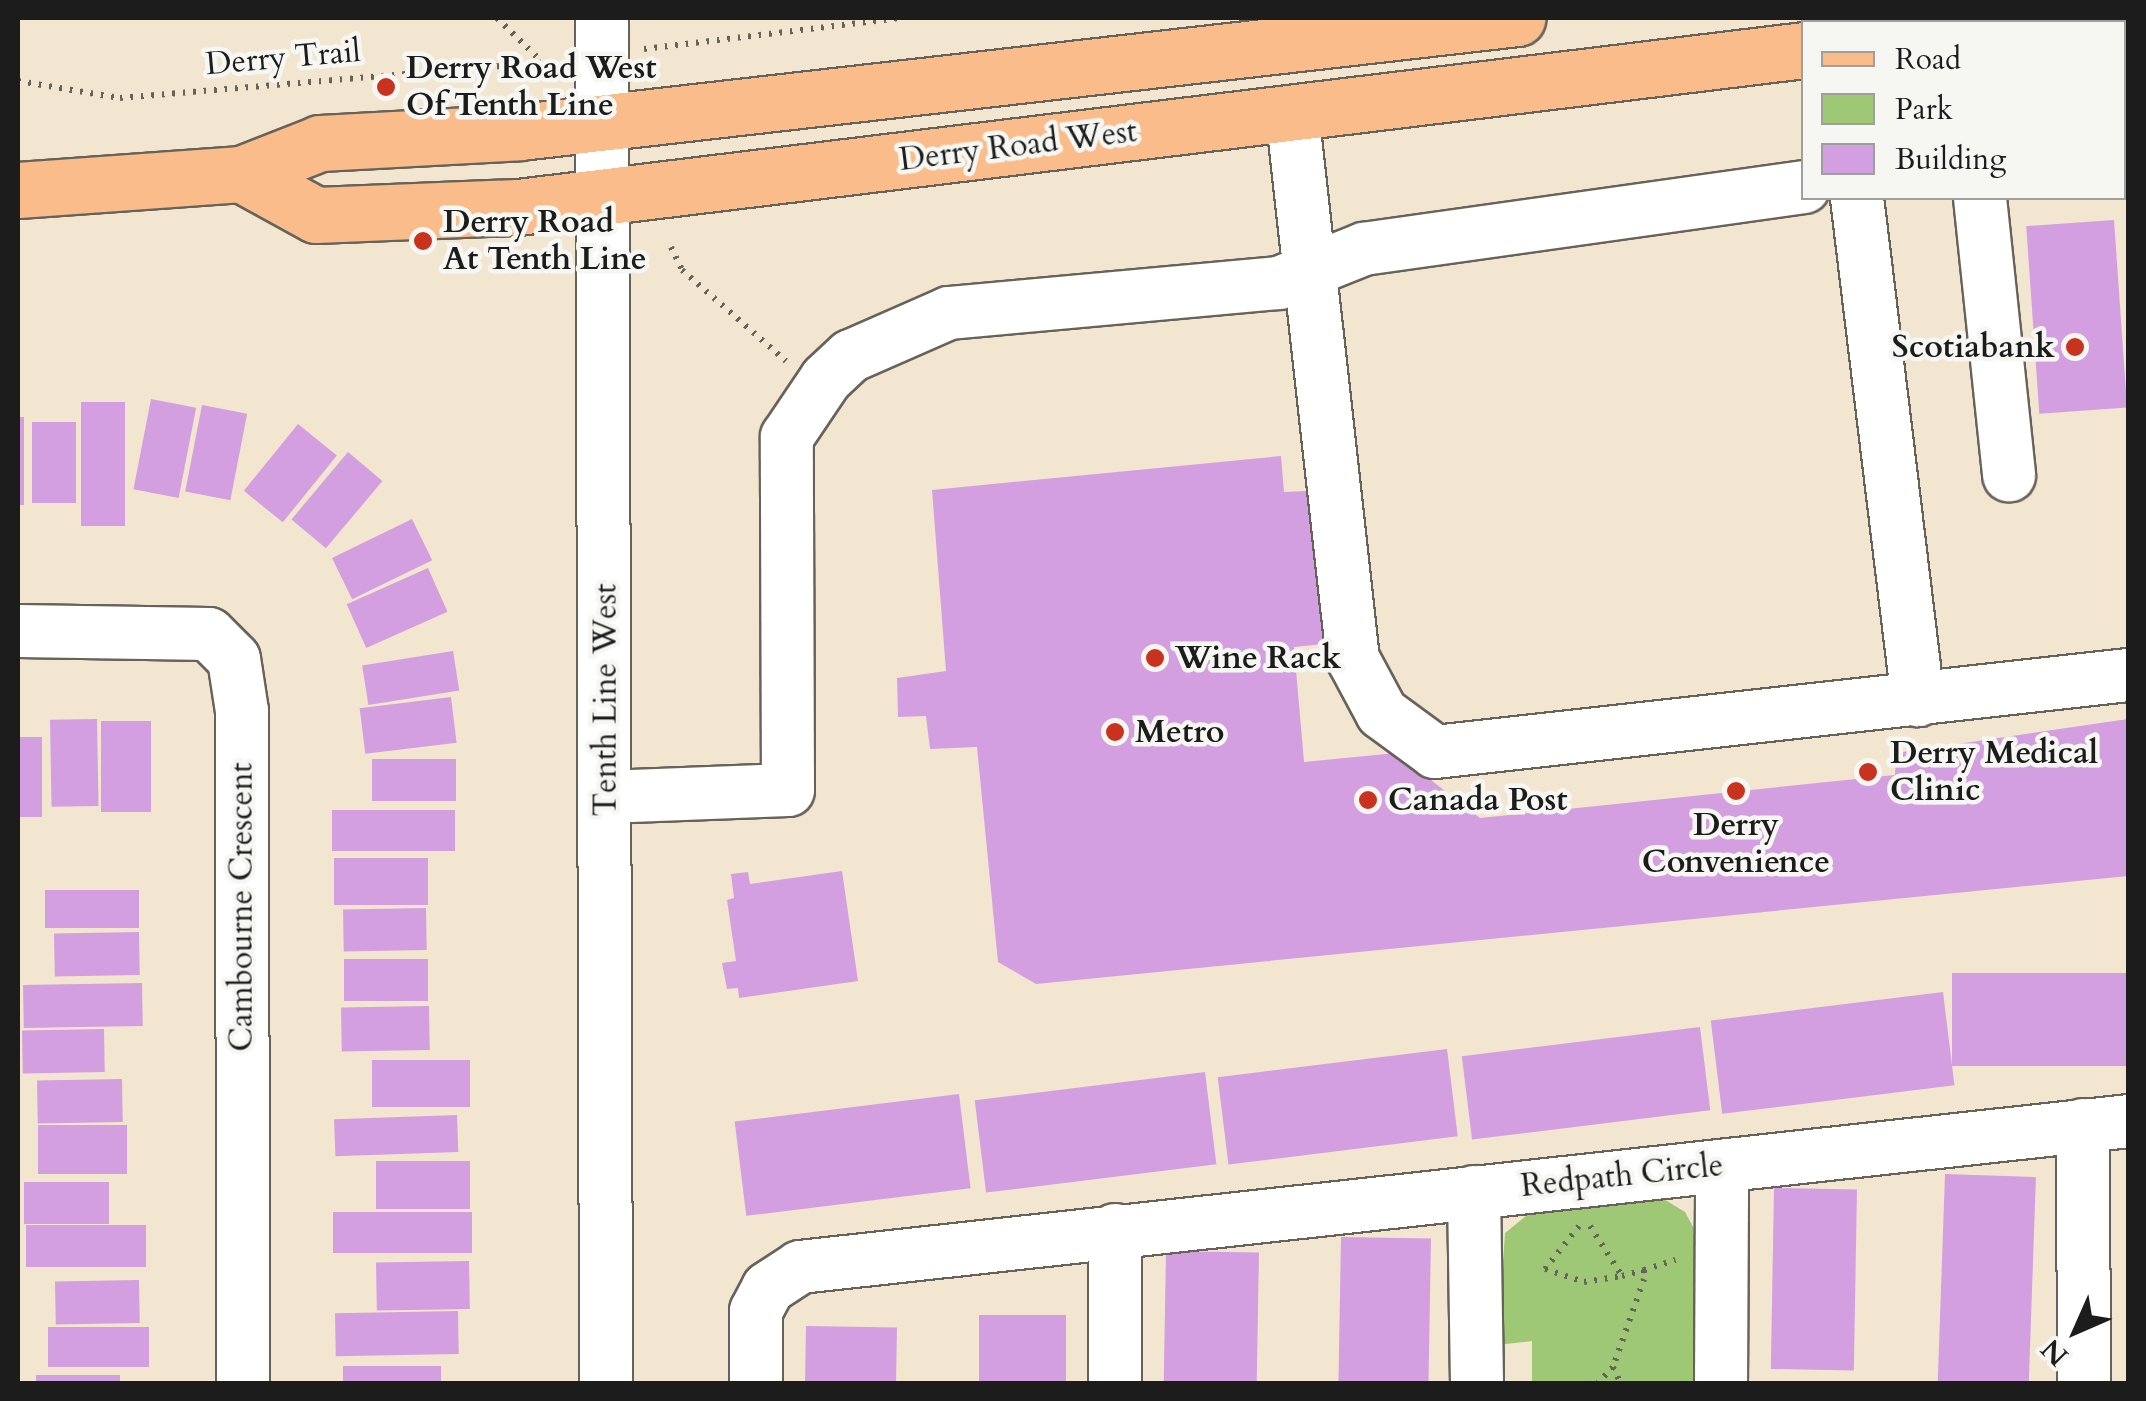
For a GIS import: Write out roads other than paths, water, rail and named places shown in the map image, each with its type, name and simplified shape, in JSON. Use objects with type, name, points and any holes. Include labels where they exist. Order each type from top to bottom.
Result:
[{"type":"main road","points":[[18,190],[241,174],[320,143],[603,122],[1518,18]]},
{"type":"main road","name":"Derry Road West","points":[[241,174],[316,215],[605,196],[1801,50]]},
{"type":"street","name":"Tenth Line West","points":[[602,18],[606,1384]]},
{"type":"street","points":[[1292,112],[1353,659],[1382,714],[1435,752],[2128,674]]},
{"type":"street","points":[[606,798],[788,790],[788,437],[826,379],[850,356],[949,313],[1279,284],[1308,268],[1364,249],[1801,187]]},
{"type":"street","points":[[1856,200],[1918,700]]},
{"type":"street","points":[[1980,200],[2009,475]]},
{"type":"street","name":"Cambourne Crescent","points":[[18,631],[209,634],[234,660],[242,711],[244,1384]]},
{"type":"street","points":[[2084,1384],[2106,1123]]},
{"type":"street","name":"Redpath Circle","points":[[756,1384],[756,1311],[783,1274],[1114,1230],[2106,1123]]},
{"type":"street","points":[[1721,1384],[1722,1166]]},
{"type":"street","points":[[1474,1192],[1478,1384]]},
{"type":"street","points":[[1114,1230],[1115,1384]]},
{"type":"place","name":"Derry Road West Of Tenth Line","points":[[386,87]]},
{"type":"place","name":"Derry Road At Tenth Line","points":[[423,241]]},
{"type":"place","name":"Scotiabank","points":[[2075,347]]},
{"type":"place","name":"Wine Rack","points":[[1155,658]]},
{"type":"place","name":"Metro","points":[[1115,732]]},
{"type":"place","name":"Derry Medical Clinic","points":[[1868,772]]},
{"type":"place","name":"Derry Convenience","points":[[1736,791]]},
{"type":"place","name":"Canada Post","points":[[1368,800]]}]
